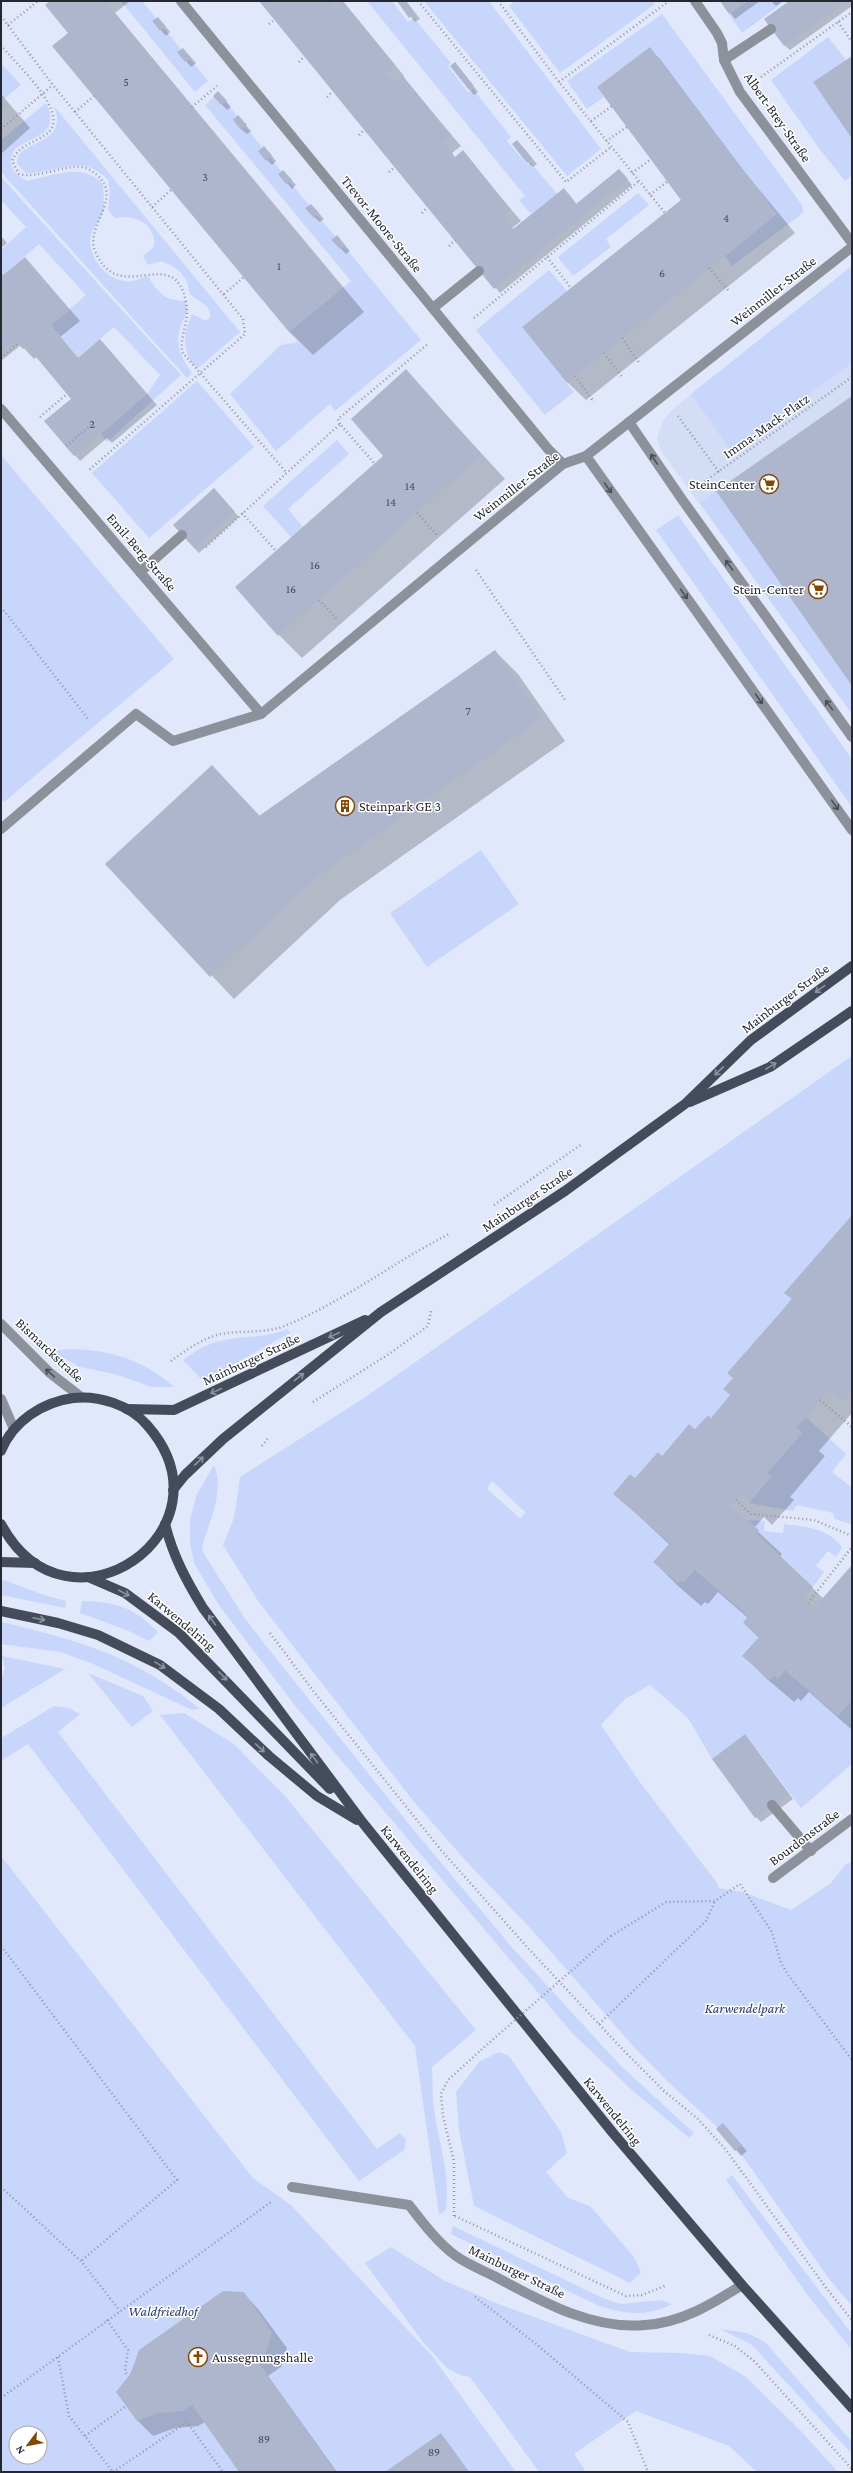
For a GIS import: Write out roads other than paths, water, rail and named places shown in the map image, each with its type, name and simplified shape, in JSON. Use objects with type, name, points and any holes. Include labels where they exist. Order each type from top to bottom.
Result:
[{"type":"main road","name":"Mainburger Straße","points":[[173,1490],[185,1475],[223,1439],[382,1312],[565,1191],[685,1104],[751,1040],[852,966]]},
{"type":"main road","name":"Mainburger Straße","points":[[685,1104],[770,1067],[852,1011]]},
{"type":"main road","name":"Mainburger Straße","points":[[127,1409],[174,1410],[382,1312]]},
{"type":"main road","name":"Mainburger Straße","points":[[1,1450],[14,1429],[28,1416],[44,1406],[61,1400],[81,1397],[112,1402],[127,1409],[143,1421],[156,1435],[166,1452],[172,1470],[173,1490],[165,1524],[155,1542],[131,1563],[108,1574],[88,1577],[60,1575],[35,1563],[20,1552],[1,1524]]},
{"type":"main road","name":"Karwendelring","points":[[165,1524],[170,1547],[182,1573],[203,1608],[363,1823],[613,2134],[742,2285],[852,2408]]},
{"type":"main road","name":"Mainburger Straße","points":[[1,1562],[35,1563]]},
{"type":"main road","name":"Karwendelring","points":[[88,1577],[125,1593],[179,1633],[363,1823]]},
{"type":"main road","points":[[1,1611],[58,1623],[98,1635],[160,1665],[219,1709],[269,1756],[318,1796],[363,1823]]},
{"type":"street","name":"Trevor-Moore-Straße","points":[[182,1],[562,464]]},
{"type":"street","name":"Albert-Brey-Straße","points":[[696,1],[722,43],[724,60],[740,92],[852,243]]},
{"type":"street","points":[[724,60],[771,29]]},
{"type":"street","name":"Weinmiller-Straße","points":[[261,714],[562,464],[586,456],[852,247]]},
{"type":"street","points":[[433,308],[479,271]]},
{"type":"street","name":"Emil-Berg-Straße","points":[[1,409],[261,714]]},
{"type":"street","points":[[629,422],[681,498],[852,737]]},
{"type":"street","points":[[586,456],[852,830]]},
{"type":"street","points":[[140,572],[182,535]]},
{"type":"street","points":[[1,829],[136,714],[173,741],[261,714]]},
{"type":"street","name":"Bismarckstraße","points":[[1,1324],[50,1373],[81,1397]]},
{"type":"street","points":[[1,1399],[14,1429]]},
{"type":"street","points":[[772,1805],[811,1850]]},
{"type":"street","name":"Bourdonstraße","points":[[773,1878],[852,1819]]},
{"type":"street","name":"Mainburger Straße","points":[[292,2187],[409,2205],[429,2230],[456,2256],[549,2305],[597,2320],[645,2325],[668,2320],[705,2308],[742,2285]]},
{"type":"place","name":"SteinCenter","points":[[769,484]]},
{"type":"place","name":"Stein-Center","points":[[818,589]]},
{"type":"place","name":"Steinpark GE 3","points":[[345,806]]},
{"type":"place","name":"Aussegnungshalle","points":[[198,2357]]},
{"type":"park label","name":"Karwendelpark","points":[[745,2008]]},
{"type":"park label","name":"Waldfriedhof","points":[[163,2311]]}]
